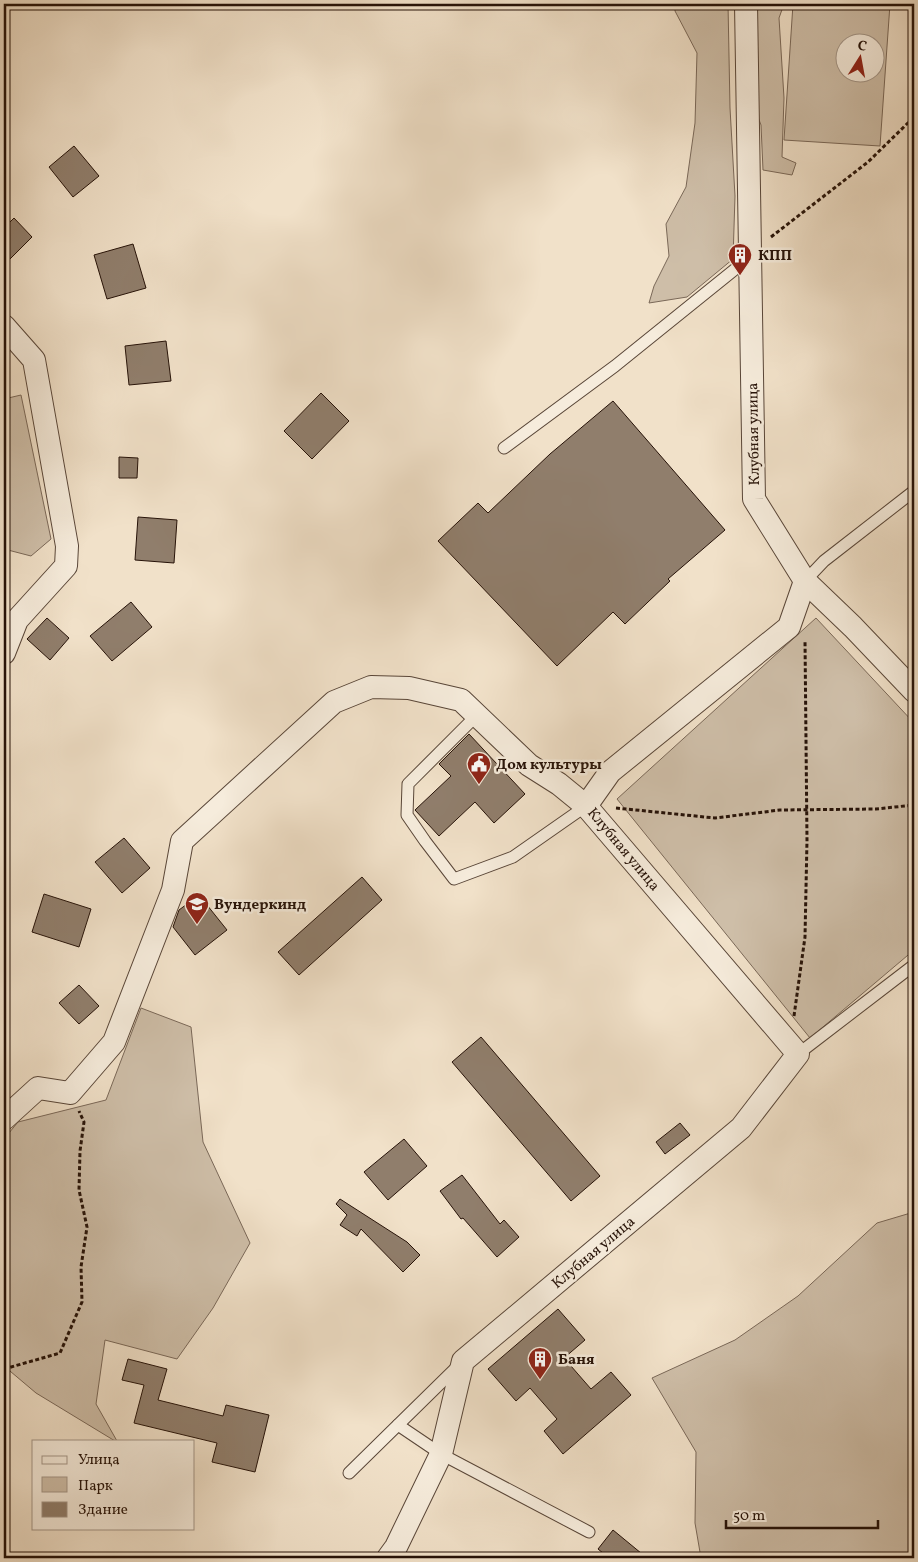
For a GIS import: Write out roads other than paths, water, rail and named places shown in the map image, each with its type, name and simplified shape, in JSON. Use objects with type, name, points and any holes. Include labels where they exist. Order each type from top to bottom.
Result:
[{"type":"street","name":"Клубная улица","points":[[463,1362],[740,1128],[798,1054],[586,806],[610,772],[790,627],[805,580],[754,499],[749,9]]},
{"type":"street","points":[[4,326],[34,360],[67,546],[66,566],[18,620],[4,653]]},
{"type":"street","points":[[805,580],[914,691]]},
{"type":"street","points":[[4,1119],[38,1088],[70,1093],[114,1042],[173,890],[182,841],[334,702],[371,687],[409,688],[461,700],[529,765],[559,784],[586,806]]},
{"type":"street","points":[[388,1558],[396,1548],[442,1454],[463,1362]]},
{"type":"lane","points":[[504,448],[615,366],[751,257]]},
{"type":"lane","points":[[805,580],[824,561],[914,491]]},
{"type":"lane","points":[[476,716],[408,784],[407,814],[424,842],[454,879],[513,857],[586,806]]},
{"type":"lane","points":[[798,1054],[914,964]]},
{"type":"lane","points":[[349,1473],[463,1362]]},
{"type":"lane","points":[[398,1425],[442,1454],[589,1532]]},
{"type":"place","name":"КПП","points":[[740,276]]},
{"type":"place","name":"Дом культуры","points":[[479,785]]},
{"type":"place","name":"Вундеркинд","points":[[197,925]]},
{"type":"place","name":"Баня","points":[[540,1380]]}]
